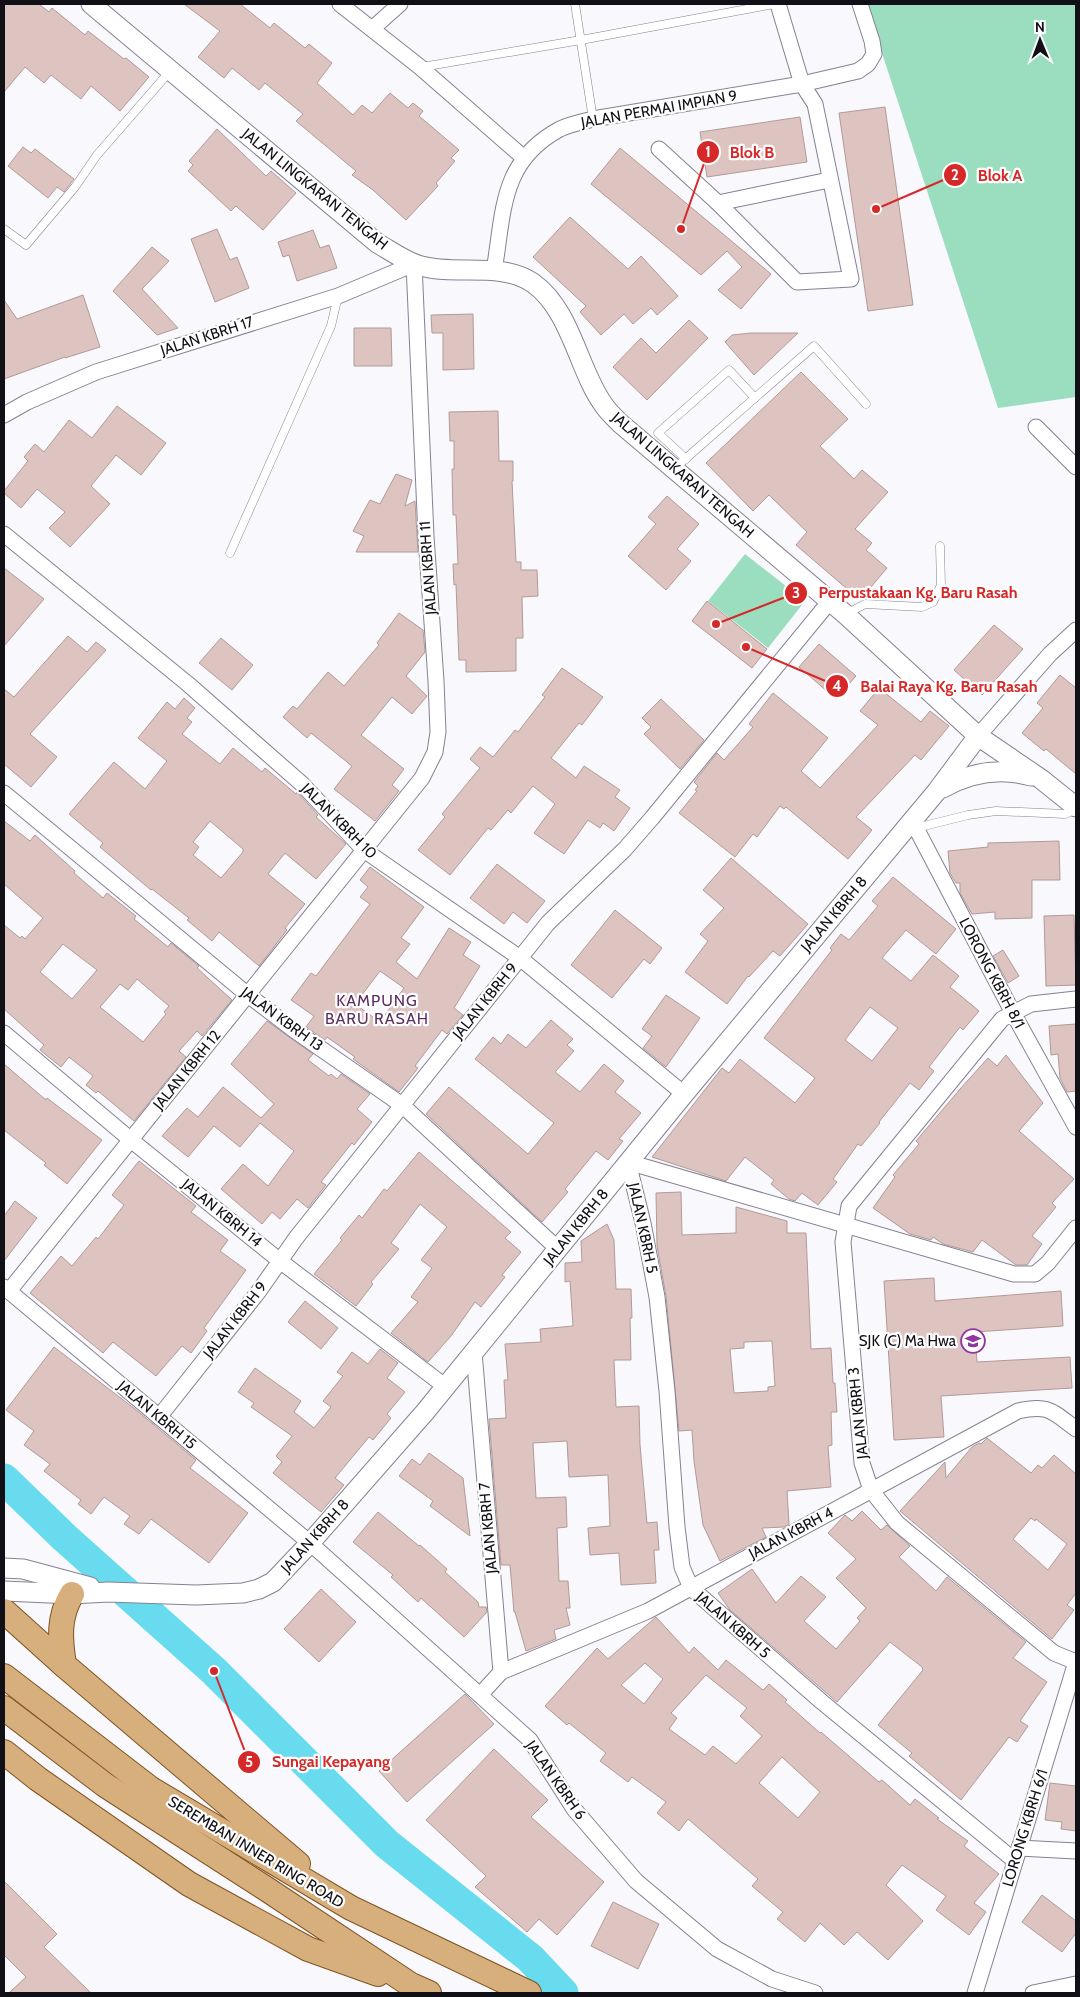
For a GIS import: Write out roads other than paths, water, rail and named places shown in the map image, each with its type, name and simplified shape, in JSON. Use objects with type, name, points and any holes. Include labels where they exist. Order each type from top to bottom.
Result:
[{"type":"main road","points":[[64,1665],[60,1641],[61,1624],[66,1604],[72,1594]]},
{"type":"main road","points":[[4,1610],[64,1665],[351,1908]]},
{"type":"main road","name":"SEREMBAN INNER RING ROAD","points":[[4,1676],[151,1789],[351,1908],[529,1993]]},
{"type":"main road","name":"SEREMBAN INNER RING ROAD","points":[[4,1708],[105,1786],[420,1989]]},
{"type":"main road","points":[[4,1752],[38,1780],[189,1884],[308,1949],[420,1989]]},
{"type":"street","name":"JALAN LINGKARAN TENGAH","points":[[91,4],[377,243],[414,264],[440,270],[494,271],[523,278],[541,291],[567,326],[603,404],[621,424],[680,464],[978,736],[1042,779],[1076,808]]},
{"type":"street","points":[[340,4],[420,67],[524,158]]},
{"type":"street","points":[[372,29],[400,4]]},
{"type":"street","points":[[659,149],[718,203],[797,282],[852,279],[829,180],[815,104],[802,84],[776,4]]},
{"type":"street","name":"JALAN PERMAI IMPIAN 9","points":[[494,271],[506,195],[514,172],[536,146],[561,129],[593,119],[802,84],[858,71],[868,64],[874,54],[872,41],[860,4]]},
{"type":"street","points":[[718,203],[829,180]]},
{"type":"street","name":"JALAN KBRH 17","points":[[4,415],[27,402],[96,372],[338,296],[414,264]]},
{"type":"street","name":"JALAN KBRH 11","points":[[364,850],[422,778],[434,752],[438,732],[426,536],[414,264]]},
{"type":"street","points":[[1036,426],[1076,467]]},
{"type":"street","name":"JALAN KBRH 10","points":[[4,534],[188,684],[302,784],[364,850],[520,958],[684,1094]]},
{"type":"street","name":"JALAN KBRH 9","points":[[159,1417],[402,1105],[548,923],[625,849],[647,824],[830,601]]},
{"type":"street","points":[[978,736],[1050,654],[1076,630]]},
{"type":"street","name":"JALAN KBRH 8","points":[[108,1592],[196,1595],[243,1592],[259,1589],[273,1582],[310,1543],[446,1386],[684,1094],[915,823],[978,736]]},
{"type":"street","points":[[937,791],[961,778],[988,771],[1015,772],[1042,779]]},
{"type":"street","name":"JALAN KBRH 13","points":[[4,793],[248,995],[294,1030],[402,1105],[558,1249]]},
{"type":"street","name":"LORONG KBRH 8/1","points":[[915,823],[1013,1013],[1076,1127]]},
{"type":"street","name":"JALAN KBRH 12","points":[[6,1289],[131,1140],[364,850]]},
{"type":"street","name":"JALAN KBRH 3","points":[[1076,999],[1030,1004],[1002,1018],[849,1206],[843,1242],[862,1463],[872,1490],[897,1522],[1054,1653],[1076,1662]]},
{"type":"street","name":"JALAN KBRH 14","points":[[4,1033],[131,1140],[280,1261],[446,1386]]},
{"type":"street","points":[[628,1162],[1014,1274],[1035,1274],[1048,1263],[1076,1228]]},
{"type":"street","name":"JALAN KBRH 5","points":[[628,1162],[643,1223],[657,1297],[667,1391],[677,1527],[682,1567],[691,1588],[822,1702],[1017,1854]]},
{"type":"street","name":"JALAN KBRH 15","points":[[6,1289],[310,1543]]},
{"type":"street","name":"JALAN KBRH 7","points":[[474,1352],[501,1672]]},
{"type":"street","name":"JALAN KBRH 4","points":[[501,1672],[648,1611],[1018,1411],[1036,1407],[1052,1411],[1076,1428]]},
{"type":"street","name":"JALAN KBRH 6","points":[[310,1543],[530,1740],[574,1808],[636,1881],[717,1949],[772,1979],[815,1993]]},
{"type":"street","points":[[4,1568],[23,1569],[108,1592]]},
{"type":"street","points":[[4,1591],[72,1594],[108,1592]]},
{"type":"street","name":"LORONG KBRH 6/1","points":[[975,1993],[1076,1662]]},
{"type":"street","points":[[480,1695],[501,1672]]},
{"type":"street","points":[[1017,1854],[1076,1851]]},
{"type":"street","points":[[1033,1993],[1076,1984]]},
{"type":"lane","points":[[575,4],[593,119]]},
{"type":"lane","points":[[420,67],[776,4]]},
{"type":"lane","points":[[4,229],[26,244],[75,187],[97,155],[171,70]]},
{"type":"lane","points":[[230,553],[331,326],[338,296]]},
{"type":"lane","points":[[755,398],[729,370],[658,433],[680,464],[755,398],[814,346],[866,404]]},
{"type":"lane","points":[[845,614],[865,604],[922,607],[933,602],[941,585],[940,546]]},
{"type":"lane","points":[[915,823],[996,811],[1065,814],[1076,808]]},
{"type":"waterway","points":[[4,1479],[65,1538],[214,1671],[387,1844],[530,1958],[563,1993]]},
{"type":"place","name":"Blok A","points":[[876,209]]},
{"type":"place","name":"Blok B","points":[[681,229]]},
{"type":"place","name":"Perpustakaan Kg. Baru Rasah","points":[[716,624]]},
{"type":"place","name":"Balai Raya Kg. Baru Rasah","points":[[746,647]]},
{"type":"place","name":"SJK (C) Ma Hwa","points":[[973,1341]]},
{"type":"place","name":"Sungai Kepayang","points":[[214,1671]]},
{"type":"district","name":"KAMPUNG BARU RASAH","points":[[377,1009]]}]
